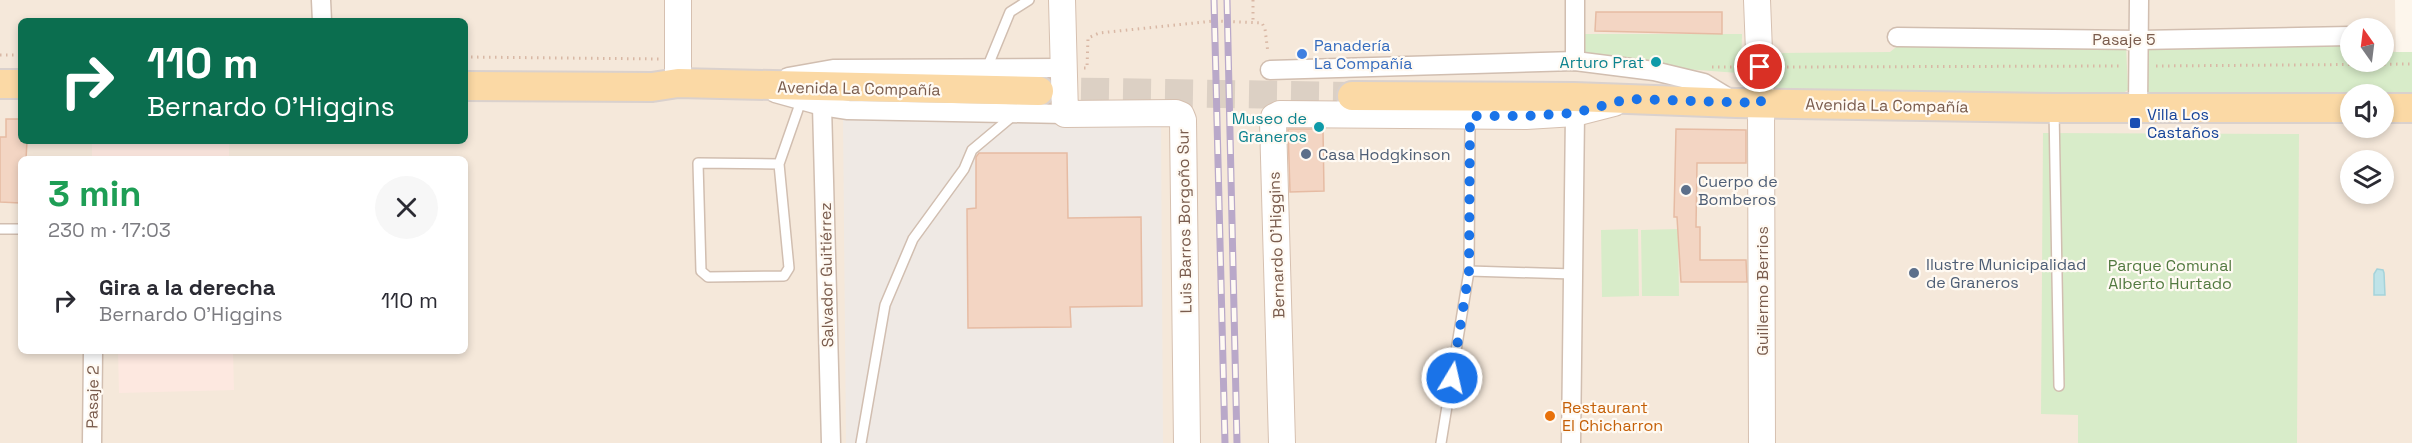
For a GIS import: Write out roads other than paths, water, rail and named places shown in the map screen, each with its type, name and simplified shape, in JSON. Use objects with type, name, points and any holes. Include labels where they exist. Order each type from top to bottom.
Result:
[{"type":"main road","points":[[0,68],[18,68]]},
{"type":"main road","name":"Avenida La Compañía","points":[[468,70],[651,71],[678,83]]},
{"type":"main road","name":"Avenida La Compañía","points":[[468,86],[652,87],[678,83],[1039,91]]},
{"type":"main road","points":[[0,84],[18,84]]},
{"type":"main road","name":"Avenida La Compañía","points":[[1346,105],[1628,99],[2054,108],[2340,108]]},
{"type":"main road","points":[[2394,108],[2412,108]]},
{"type":"street","points":[[321,0],[322,18]]},
{"type":"street","points":[[678,0],[678,83]]},
{"type":"street","points":[[750,86],[801,101],[848,110],[1065,114],[1062,0]]},
{"type":"street","points":[[1575,0],[1575,61]]},
{"type":"street","name":"Guillermo Berrios","points":[[1757,0],[1760,67],[1749,103],[1762,443]]},
{"type":"street","points":[[2138,107],[2139,0]]},
{"type":"street","name":"Pasaje 5","points":[[1897,37],[2139,40],[2340,36]]},
{"type":"street","points":[[1270,70],[1575,61],[1654,71],[1704,83],[1749,103]]},
{"type":"street","points":[[1340,67],[1346,105]]},
{"type":"street","points":[[750,86],[816,70],[833,69],[1064,68]]},
{"type":"street","name":"Bernardo O'Higgins","points":[[1282,443],[1272,122],[1274,117],[1280,114],[1346,105],[1470,116],[1526,116],[1575,113],[1628,99]]},
{"type":"street","name":"Salvador Guitiérrez","points":[[822,106],[831,443]]},
{"type":"street","name":"Luis Barros Borgoño Sur","points":[[1065,114],[1176,113],[1181,115],[1183,120],[1187,443]]},
{"type":"street","points":[[1571,443],[1575,113]]},
{"type":"street","name":"Pasaje 2","points":[[92,443],[93,354]]},
{"type":"lane","points":[[987,68],[1010,12],[1029,0]]},
{"type":"lane","points":[[779,164],[698,163],[701,271],[708,277],[784,276],[788,272],[779,164],[801,101]]},
{"type":"lane","points":[[2054,108],[2059,386]]},
{"type":"lane","points":[[861,443],[885,305],[913,239],[964,169],[972,150],[1017,113]]},
{"type":"lane","points":[[1441,443],[1469,271],[1470,116]]},
{"type":"lane","points":[[0,229],[18,229]]},
{"type":"lane","points":[[1469,271],[1573,274]]},
{"type":"water","points":[[2377,269],[2383,270],[2384,273],[2385,295],[2374,295],[2374,274]]},
{"type":"tunnel","points":[[1039,91],[1352,96]]},
{"type":"railway","points":[[1214,0],[1225,443]]},
{"type":"railway","points":[[1227,0],[1237,443]]},
{"type":"place","name":"Panadería La Compañía","points":[[1302,54]]},
{"type":"place","name":"Arturo Prat","points":[[1656,62]]},
{"type":"place","name":"Villa Los Castaños","points":[[2135,123]]},
{"type":"place","name":"Museo de Graneros","points":[[1319,127]]},
{"type":"place","name":"Casa Hodgkinson","points":[[1306,154]]},
{"type":"place","name":"Cuerpo de Bomberos","points":[[1686,190]]},
{"type":"place","name":"Ilustre Municipalidad de Graneros","points":[[1914,273]]},
{"type":"place","name":"Restaurant El Chicharron","points":[[1550,416]]},
{"type":"park label","name":"Parque Comunal Alberto Hurtado","points":[[2170,274]]}]
